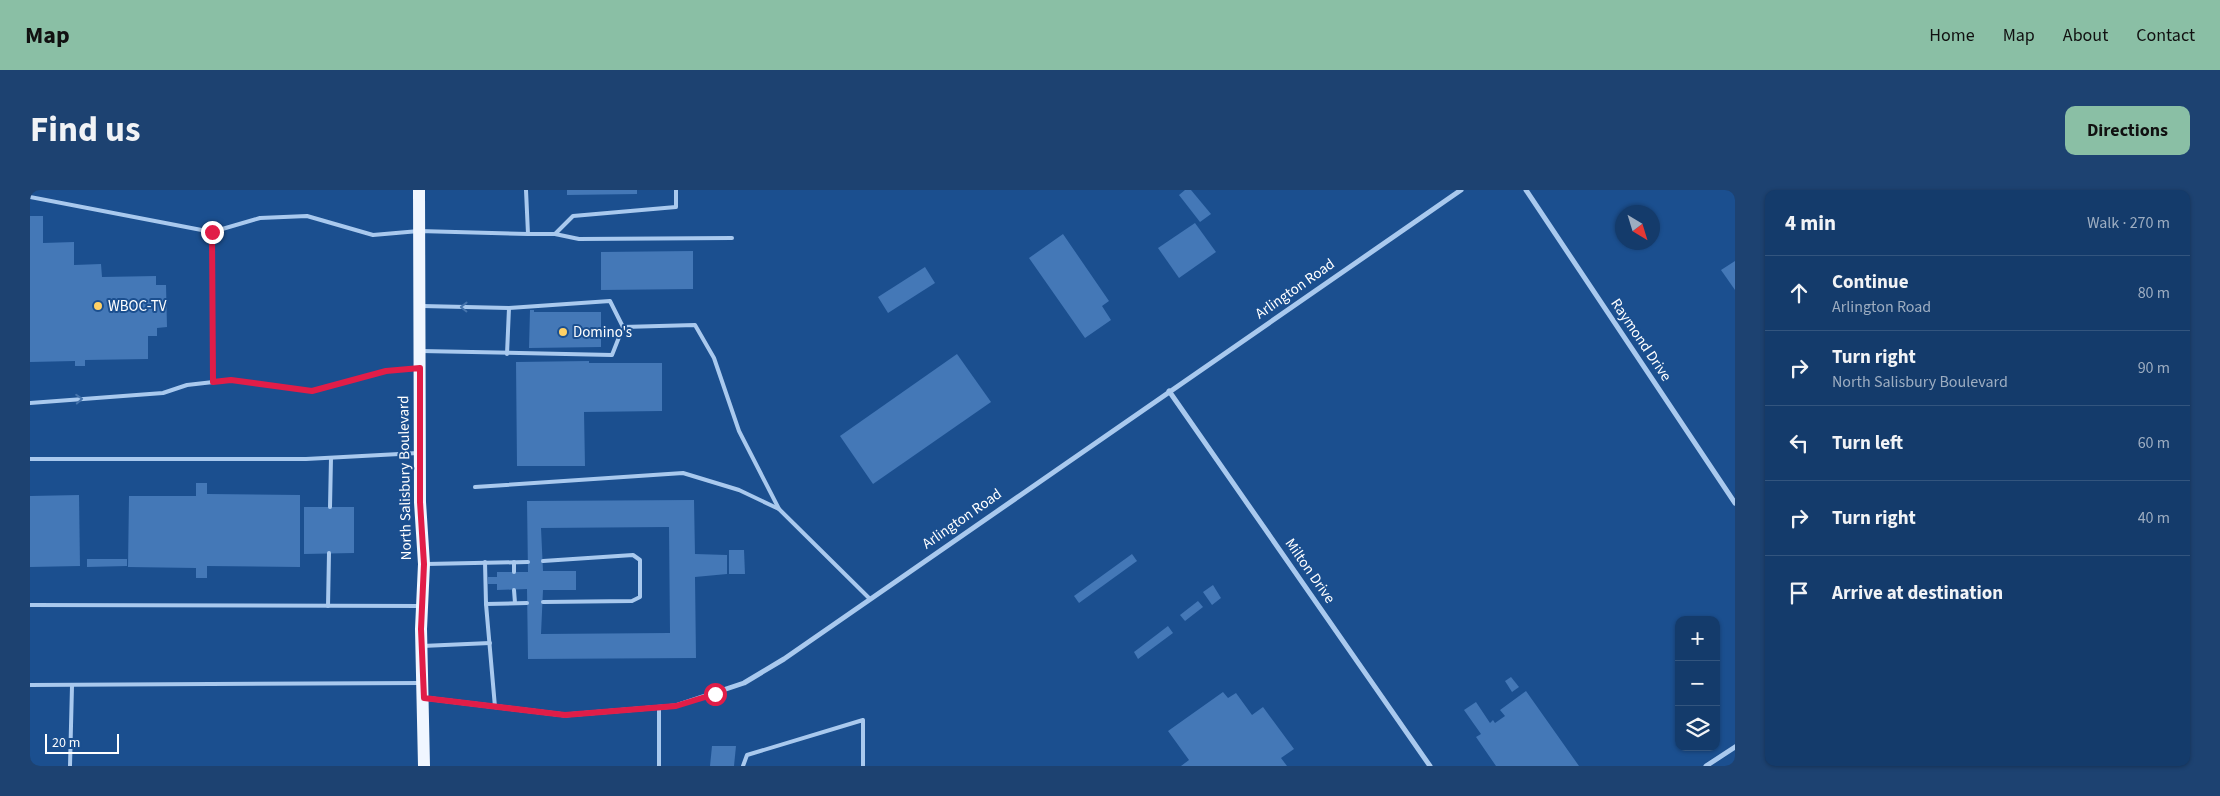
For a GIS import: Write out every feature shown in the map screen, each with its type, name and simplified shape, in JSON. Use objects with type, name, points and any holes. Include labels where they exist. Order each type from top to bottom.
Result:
[{"type":"main road","name":"North Salisbury Boulevard","points":[[419,190],[420,453],[424,564],[421,606],[424,766]]},
{"type":"street","name":"Arlington Road","points":[[424,698],[565,715],[676,706],[744,682],[784,659],[1461,190]]},
{"type":"street","name":"Raymond Drive","points":[[1526,190],[1735,503]]},
{"type":"street","name":"Milton Drive","points":[[1169,391],[1430,766]]},
{"type":"street","points":[[1706,766],[1735,747]]},
{"type":"lane","points":[[526,190],[528,234]]},
{"type":"lane","points":[[555,234],[573,216],[676,207],[676,190]]},
{"type":"lane","points":[[30,197],[212,232],[260,218],[307,216],[373,235],[419,231],[555,234],[579,239],[732,238]]},
{"type":"lane","points":[[212,232],[213,382]]},
{"type":"lane","points":[[419,306],[510,308],[610,301],[623,327],[612,355],[507,354],[419,350]]},
{"type":"lane","points":[[507,354],[510,308]]},
{"type":"lane","points":[[623,327],[695,325],[714,358],[739,431],[779,509],[870,599]]},
{"type":"lane","points":[[30,403],[163,393],[187,385],[231,380],[312,391],[386,371],[420,368]]},
{"type":"lane","points":[[30,458],[331,458],[420,453]]},
{"type":"lane","points":[[330,507],[331,458]]},
{"type":"lane","points":[[475,487],[683,473],[739,490],[779,509]]},
{"type":"lane","points":[[328,606],[329,554]]},
{"type":"lane","points":[[543,561],[633,555],[640,560],[640,597],[632,601],[543,602]]},
{"type":"lane","points":[[485,562],[486,604],[495,707]]},
{"type":"lane","points":[[514,562],[514,572]]},
{"type":"lane","points":[[424,564],[528,562]]},
{"type":"lane","points":[[514,590],[515,603]]},
{"type":"lane","points":[[486,604],[527,603]]},
{"type":"lane","points":[[30,605],[421,606]]},
{"type":"lane","points":[[422,646],[490,643]]},
{"type":"lane","points":[[30,685],[423,683]]},
{"type":"lane","points":[[70,766],[72,686]]},
{"type":"lane","points":[[658,707],[659,766]]},
{"type":"lane","points":[[743,766],[747,755],[863,720],[863,766]]},
{"type":"building","points":[[567,190],[637,190],[637,194],[567,195]]},
{"type":"building","points":[[1185,190],[1191,190],[1211,214],[1200,222],[1179,195]]},
{"type":"building","name":"WBOC-TV","points":[[30,216],[43,216],[43,243],[74,242],[74,265],[101,264],[102,277],[156,276],[156,285],[166,285],[167,327],[157,328],[157,336],[148,336],[148,359],[85,360],[85,366],[75,366],[75,361],[30,362]]},
{"type":"building","points":[[1195,223],[1216,252],[1179,278],[1158,248]]},
{"type":"building","points":[[1063,234],[1109,301],[1102,306],[1111,320],[1085,338],[1029,258]]},
{"type":"building","points":[[693,251],[693,289],[601,290],[601,252]]},
{"type":"building","points":[[1735,261],[1735,290],[1721,270]]},
{"type":"building","points":[[925,267],[935,283],[888,313],[878,297]]},
{"type":"building","points":[[530,310],[534,310],[534,312],[601,312],[601,347],[529,348]]},
{"type":"building","points":[[957,354],[991,402],[873,484],[840,436]]},
{"type":"building","points":[[589,361],[589,363],[662,363],[662,411],[584,412],[585,466],[517,466],[516,362]]},
{"type":"building","points":[[196,483],[207,483],[207,494],[300,495],[300,567],[207,566],[207,578],[196,578],[196,568],[128,567],[129,496],[196,496]]},
{"type":"building","points":[[79,495],[80,566],[30,567],[30,496]]},
{"type":"building","points":[[694,500],[695,554],[727,555],[727,574],[695,577],[696,658],[528,659],[527,589],[497,590],[497,584],[488,584],[488,577],[497,577],[497,572],[528,572],[527,501]],"holes":[[[669,527],[670,633],[541,634],[543,590],[576,590],[576,571],[543,571],[541,528]]]},
{"type":"building","points":[[304,507],[354,507],[354,553],[304,554]]},
{"type":"building","points":[[729,550],[744,550],[745,574],[729,574]]},
{"type":"building","points":[[1132,554],[1137,561],[1079,603],[1074,596]]},
{"type":"building","points":[[87,559],[127,559],[127,566],[87,567]]},
{"type":"building","points":[[1213,585],[1221,598],[1212,605],[1203,592]]},
{"type":"building","points":[[1198,601],[1203,607],[1185,621],[1180,615]]},
{"type":"building","points":[[1168,626],[1173,633],[1138,659],[1134,652]]},
{"type":"building","points":[[1511,677],[1519,687],[1512,692],[1505,681]]},
{"type":"building","points":[[1526,691],[1579,766],[1496,766],[1476,737],[1481,734],[1464,710],[1476,702],[1490,723],[1493,720],[1495,723],[1505,716],[1500,710]]},
{"type":"building","points":[[1223,692],[1228,698],[1236,693],[1252,715],[1263,707],[1294,749],[1281,758],[1287,766],[1181,766],[1189,760],[1168,731]]},
{"type":"building","points":[[712,746],[736,746],[734,766],[710,766]]},
{"type":"place","name":"WBOC-TV","points":[[98,306]]},
{"type":"place","name":"Domino's","points":[[563,332]]},
{"type":"route","points":[[212,232],[213,382],[231,380],[312,391],[386,371],[420,368],[420,502],[424,564],[421,629],[424,698],[565,715],[676,706],[715,694]]}]
